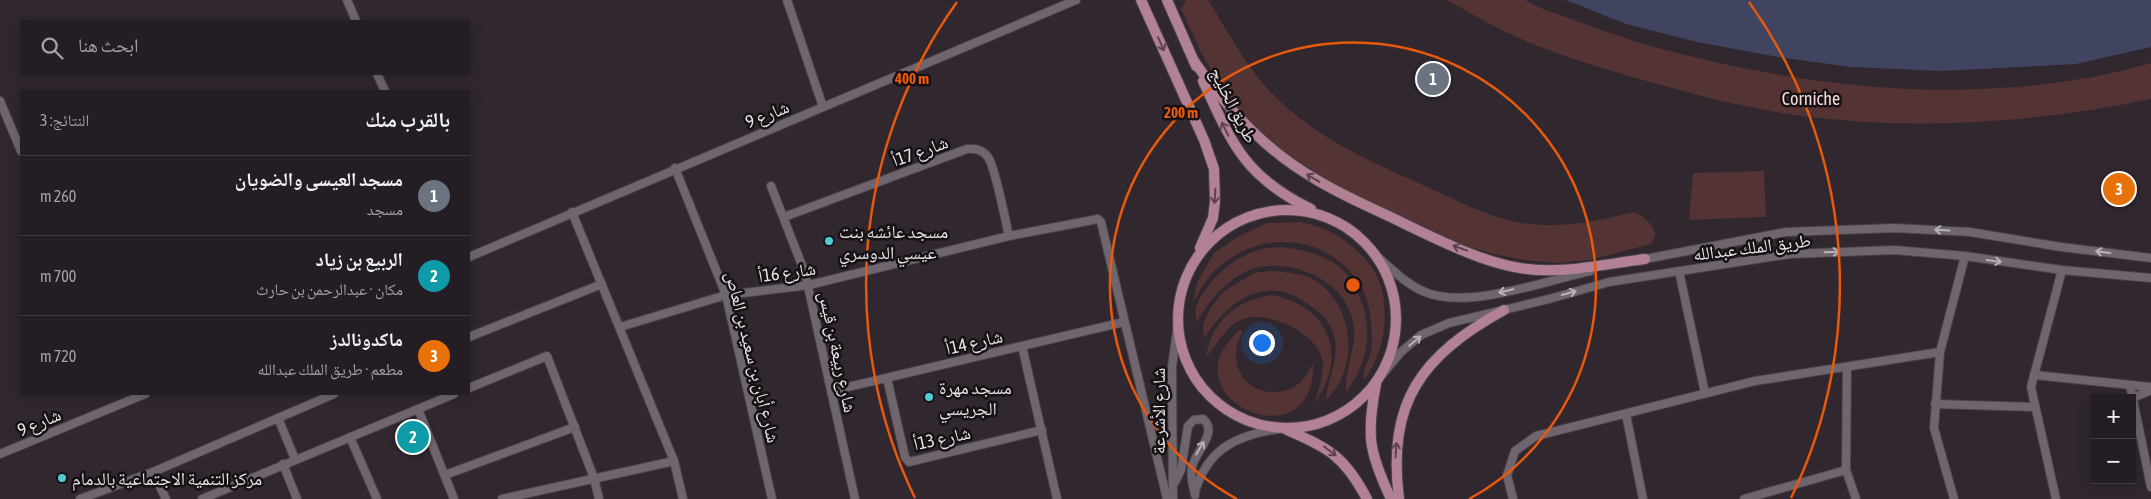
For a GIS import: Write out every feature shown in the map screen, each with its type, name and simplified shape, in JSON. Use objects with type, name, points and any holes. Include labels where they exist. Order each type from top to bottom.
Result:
[{"type":"main road","points":[[1141,0],[1204,140],[1214,169],[1215,201],[1213,218],[1181,293],[1178,323],[1179,344],[1192,373],[1217,404],[1246,420],[1321,444],[1331,451],[1353,475],[1366,499]]},
{"type":"main road","name":"طريق الخليج","points":[[1167,0],[1229,138],[1248,164],[1282,194],[1349,229],[1379,258]]},
{"type":"main road","points":[[1194,61],[1208,81],[1241,120],[1280,155],[1332,189],[1451,245],[1520,268],[1561,270],[1645,259]]},
{"type":"main road","points":[[1193,263],[1215,237],[1242,220],[1256,215],[1283,210],[1325,216]]},
{"type":"main road","points":[[1379,258],[1393,288],[1397,319],[1393,348],[1379,379],[1370,414],[1370,440],[1380,475],[1391,499]]},
{"type":"main road","points":[[1399,499],[1396,473],[1398,435],[1408,399],[1429,366],[1453,342],[1504,310]]},
{"type":"main road","points":[[1282,430],[1316,425],[1345,413],[1367,394],[1379,379]]},
{"type":"street","points":[[347,0],[356,20]]},
{"type":"street","points":[[787,0],[823,107]]},
{"type":"street","name":"شارع 9","points":[[470,257],[675,168],[1076,0]]},
{"type":"street","points":[[378,75],[385,90]]},
{"type":"street","points":[[0,101],[20,149]]},
{"type":"street","name":"شارع 17أ","points":[[784,218],[967,149],[976,149],[984,152],[989,159],[1010,236]]},
{"type":"street","name":"شارع أبان بن سعيد بن العاص","points":[[675,168],[726,295],[772,499]]},
{"type":"street","name":"شارع ربيعة بن قيس","points":[[771,186],[809,285],[855,499]]},
{"type":"street","points":[[572,212],[674,461],[683,499]]},
{"type":"street","name":"شارع 16أ","points":[[620,327],[726,295],[809,285],[1010,236],[1096,218],[1100,220],[1102,225],[1124,322]]},
{"type":"street","name":"طريق الملك عبدالله","points":[[1379,258],[1410,284],[1425,292],[1444,298],[1467,299],[1645,259],[1786,232],[1895,228],[1970,232],[2061,248],[2151,258]]},
{"type":"street","name":"طريق الملك عبدالله","points":[[1379,379],[1401,352],[1421,335],[1449,323],[1609,282],[1790,254],[1894,250],[1965,256],[2062,270],[2151,278]]},
{"type":"street","points":[[1954,499],[1934,428],[1935,404],[1940,352],[1965,256]]},
{"type":"street","points":[[2056,499],[2030,387],[2062,270]]},
{"type":"street","points":[[1680,271],[1705,393]]},
{"type":"street","points":[[470,337],[602,284]]},
{"type":"street","points":[[1124,322],[1167,499]]},
{"type":"street","name":"شارع 14أ","points":[[831,391],[1124,322]]},
{"type":"street","name":"شارع الأشرعة","points":[[1173,499],[1172,367],[1178,323]]},
{"type":"street","points":[[1022,346],[1057,499]]},
{"type":"street","points":[[1513,499],[1507,475],[1515,450],[1536,436],[1754,381],[1940,352]]},
{"type":"street","points":[[470,388],[547,356],[594,478],[599,499]]},
{"type":"street","points":[[1848,366],[1846,470],[1856,499]]},
{"type":"street","points":[[2034,375],[2151,388]]},
{"type":"street","name":"شارع 13أ","points":[[887,378],[907,461],[912,462],[1042,430]]},
{"type":"street","points":[[2130,385],[2132,394]]},
{"type":"street","points":[[2136,396],[2151,388]]},
{"type":"street","name":"شارع 9","points":[[0,454],[126,398],[140,395]]},
{"type":"street","points":[[80,499],[154,472],[332,395]]},
{"type":"street","points":[[202,499],[451,395]]},
{"type":"street","points":[[1935,404],[2035,407]]},
{"type":"street","points":[[418,408],[454,499]]},
{"type":"street","points":[[2136,413],[2151,487]]},
{"type":"street","points":[[1626,414],[1643,499]]},
{"type":"street","points":[[278,418],[295,459]]},
{"type":"street","points":[[1173,486],[1181,470],[1188,426],[1194,420],[1203,419],[1209,426],[1210,431],[1197,453],[1192,468],[1195,497]]},
{"type":"street","points":[[445,476],[575,427]]},
{"type":"street","points":[[1195,497],[1204,470],[1226,446],[1247,435],[1282,430]]},
{"type":"street","points":[[350,437],[378,499]]},
{"type":"street","points":[[502,499],[526,496],[594,478],[674,461]]},
{"type":"street","points":[[283,464],[297,499]]},
{"type":"street","points":[[1744,499],[1846,470]]},
{"type":"street","points":[[154,472],[166,499]]},
{"type":"street","points":[[1778,489],[1780,499]]},
{"type":"green space","points":[[1186,0],[1208,0],[1243,56],[1267,88],[1304,121],[1345,148],[1469,206],[1493,216],[1518,222],[1543,225],[1570,224],[1635,212],[1648,221],[1656,234],[1651,244],[1589,260],[1556,263],[1523,260],[1489,253],[1459,243],[1329,182],[1269,141],[1245,117],[1218,82],[1201,52],[1181,9]]},
{"type":"green space","name":"Corniche","points":[[1447,0],[1525,0],[1543,9],[1665,50],[1785,76],[1846,84],[1908,89],[2030,86],[2091,77],[2151,63],[2151,99],[2064,114],[1977,122],[1889,123],[1801,116],[1763,110],[1706,97],[1570,58],[1512,35]]},
{"type":"green space","points":[[1764,171],[1766,217],[1689,220],[1693,173]]},
{"type":"green space","points":[[1300,222],[1325,229],[1348,243],[1369,263],[1378,278],[1384,304],[1384,331],[1377,357],[1364,380],[1365,369],[1371,351],[1372,329],[1363,290],[1350,271],[1333,257],[1314,247],[1294,243],[1273,243],[1252,247],[1232,257],[1214,271],[1193,303],[1197,283],[1214,253],[1239,236],[1267,223]]},
{"type":"green space","points":[[1279,247],[1296,249],[1321,256],[1336,264],[1352,282],[1364,308],[1367,333],[1364,358],[1346,392],[1347,374],[1354,341],[1354,328],[1350,312],[1343,299],[1333,287],[1304,271],[1272,266],[1257,268],[1243,273],[1222,288],[1196,323],[1196,307],[1213,280],[1231,264],[1250,253],[1261,249]]},
{"type":"green space","points":[[1271,271],[1296,274],[1314,280],[1331,295],[1340,309],[1346,324],[1348,357],[1344,373],[1337,387],[1326,400],[1335,353],[1333,331],[1328,321],[1321,314],[1292,295],[1277,291],[1263,291],[1249,296],[1236,303],[1224,313],[1204,339],[1203,324],[1211,307],[1223,292],[1254,273]]},
{"type":"green space","points":[[1270,295],[1297,303],[1308,310],[1318,319],[1330,342],[1332,355],[1329,374],[1314,405],[1323,369],[1320,353],[1304,334],[1279,321],[1254,317],[1243,319],[1227,330],[1206,357],[1214,333],[1227,315],[1246,302]]},
{"type":"green space","points":[[1239,330],[1243,331],[1237,346],[1236,360],[1240,372],[1247,382],[1257,389],[1269,392],[1283,391],[1297,385],[1313,364],[1309,390],[1298,407],[1282,415],[1263,415],[1245,409],[1229,398],[1220,382],[1218,362],[1224,349]]},
{"type":"water","points":[[1566,0],[2151,0],[2151,47],[2076,64],[1942,71],[1851,67],[1778,57],[1697,42],[1626,24]]},
{"type":"place","name":"مسجد العيسى والضويان","points":[[1433,79]]},
{"type":"place","name":"ماكدونالدز","points":[[2119,189]]},
{"type":"place","name":"مسجد عائشه بنت عيسي الدوسري","points":[[829,241]]},
{"type":"place","name":"مسجد مهرة الجريسي","points":[[929,397]]},
{"type":"place","name":"الربيع بن زياد","points":[[413,437]]},
{"type":"place","name":"مركز التنمية الاجتماعية بالدمام","points":[[62,478]]}]
